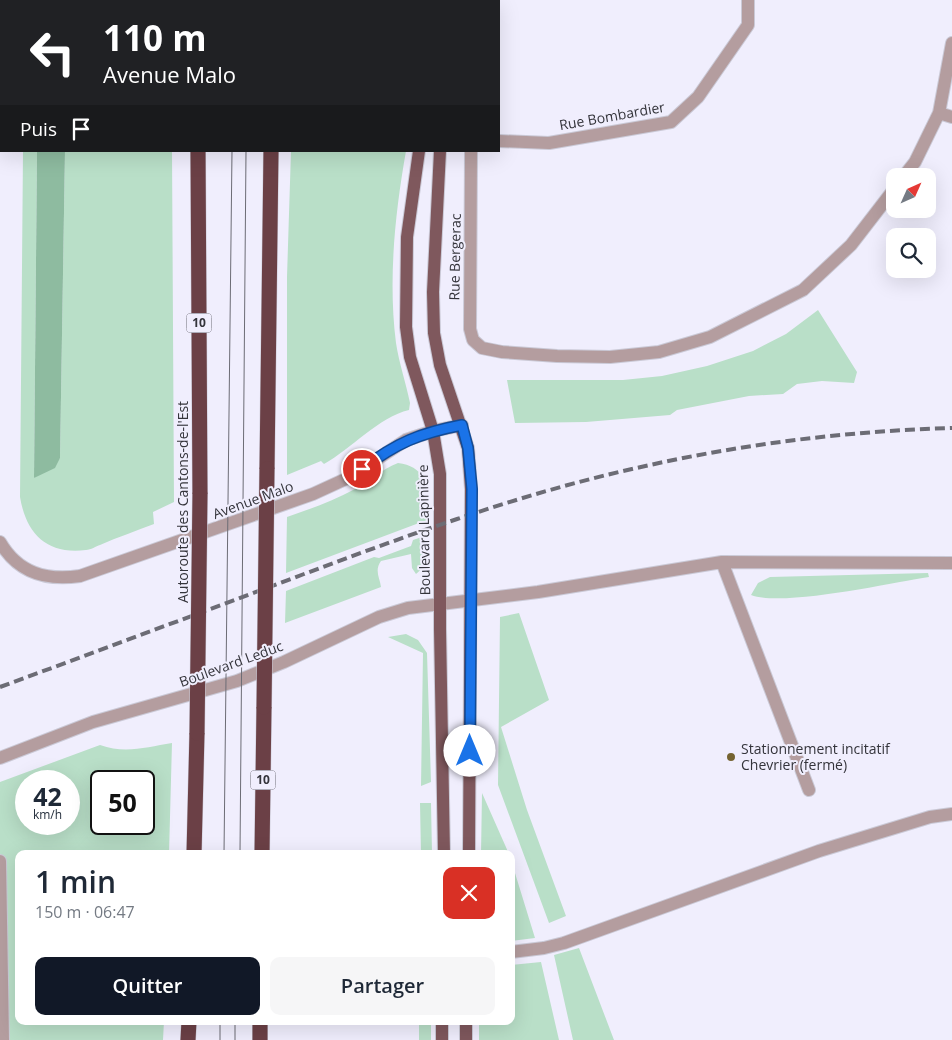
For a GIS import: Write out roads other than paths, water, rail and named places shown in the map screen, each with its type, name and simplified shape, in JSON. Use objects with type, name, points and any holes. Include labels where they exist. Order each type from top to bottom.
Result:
[{"type":"highway","name":"Autoroute des Cantons-de-l'Est","points":[[194,850],[198,733],[200,494],[198,152]]},
{"type":"highway","name":"10","points":[[262,850],[271,152]]},
{"type":"highway","points":[[188,1040],[189,1025]]},
{"type":"highway","points":[[260,1025],[260,1040]]},
{"type":"main road","name":"Boulevard Lapinière","points":[[419,152],[407,237],[406,327],[410,357],[433,430],[439,461],[442,498],[440,602],[444,850]]},
{"type":"main road","points":[[440,152],[433,292],[434,332],[439,360],[462,425],[468,448],[472,489],[469,850]]},
{"type":"main road","points":[[442,1025],[442,1040]]},
{"type":"main road","points":[[466,1025],[466,1040]]},
{"type":"street","name":"Rue Bombardier","points":[[500,142],[549,142],[671,122],[698,97],[724,64],[748,25],[748,0]]},
{"type":"street","points":[[910,168],[939,113],[952,43]]},
{"type":"street","points":[[939,113],[952,117]]},
{"type":"street","name":"Rue Bergerac","points":[[471,152],[470,329],[473,340],[477,344],[492,350],[527,354],[610,357],[659,352],[710,337],[802,290],[851,245],[886,200]]},
{"type":"street","name":"Avenue Malo","points":[[0,542],[10,556],[30,572],[50,578],[80,576],[313,494],[350,476],[396,444],[433,430],[462,425]]},
{"type":"street","points":[[722,562],[809,790]]},
{"type":"street","name":"Boulevard Leduc","points":[[0,758],[93,722],[237,682],[388,614],[440,602],[538,592],[722,562],[952,563]]},
{"type":"street","points":[[515,952],[544,948],[564,943],[820,851],[930,817],[952,814]]},
{"type":"street","points":[[0,861],[3,1040]]},
{"type":"tram line","points":[[224,850],[232,152]]},
{"type":"tram line","points":[[240,850],[246,152]]},
{"type":"tram line","points":[[220,1025],[220,1040]]},
{"type":"tram line","points":[[235,1025],[235,1040]]},
{"type":"railway","points":[[0,687],[387,544],[471,514],[555,488],[641,467],[756,445],[874,432],[952,428]]},
{"type":"place","name":"Stationnement incitatif Chevrier (fermé)","points":[[731,757]]}]
